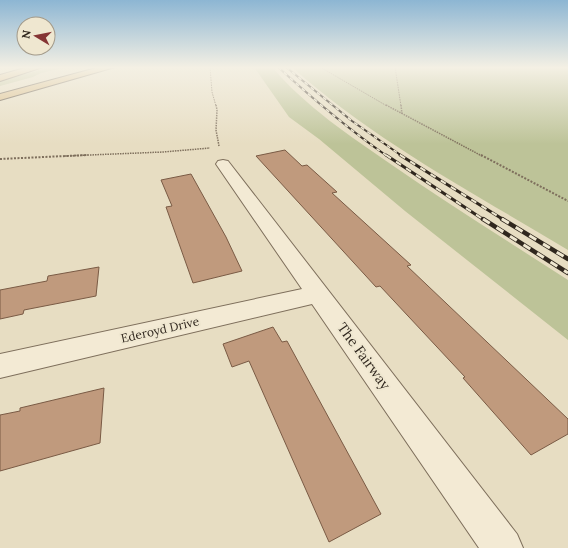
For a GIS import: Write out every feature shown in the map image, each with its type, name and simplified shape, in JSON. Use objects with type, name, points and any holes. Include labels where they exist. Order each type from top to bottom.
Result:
[{"type":"highway","points":[[0,97],[16,93]]},
{"type":"street","name":"The Fairway","points":[[217,156],[503,548]]},
{"type":"street","name":"Ederoyd Drive","points":[[0,366],[319,294]]},
{"type":"path","points":[[0,159],[163,152],[217,156],[219,148],[216,130],[217,110],[212,93]]},
{"type":"path","points":[[364,93],[402,115],[568,201]]},
{"type":"path","points":[[399,93],[402,115]]},
{"type":"green space","points":[[272,93],[296,93],[329,120],[392,165],[568,280],[568,340],[405,211],[319,139],[289,117]]},
{"type":"green space","points":[[322,93],[568,93],[568,250],[426,165],[356,119]]},
{"type":"building","points":[[285,150],[302,166],[307,165],[337,192],[332,193],[411,265],[407,266],[568,419],[568,434],[531,455],[463,378],[465,377],[380,286],[376,287],[256,156]]},
{"type":"building","points":[[191,174],[226,237],[242,271],[193,283],[166,207],[172,206],[161,180]]},
{"type":"building","points":[[99,267],[96,296],[24,310],[23,314],[0,319],[0,290],[47,281],[48,276]]},
{"type":"building","points":[[273,327],[282,342],[287,341],[381,514],[329,542],[249,361],[232,367],[223,344]]},
{"type":"building","points":[[104,388],[100,443],[0,471],[0,415],[20,411],[20,408]]},
{"type":"railway","points":[[306,93],[358,135],[387,156]]},
{"type":"railway","points":[[317,93],[352,121],[402,156]]},
{"type":"railway","points":[[386,155],[484,220]]},
{"type":"railway","points":[[400,155],[504,220]]},
{"type":"railway","points":[[483,219],[568,273]]},
{"type":"railway","points":[[502,219],[568,259]]}]
